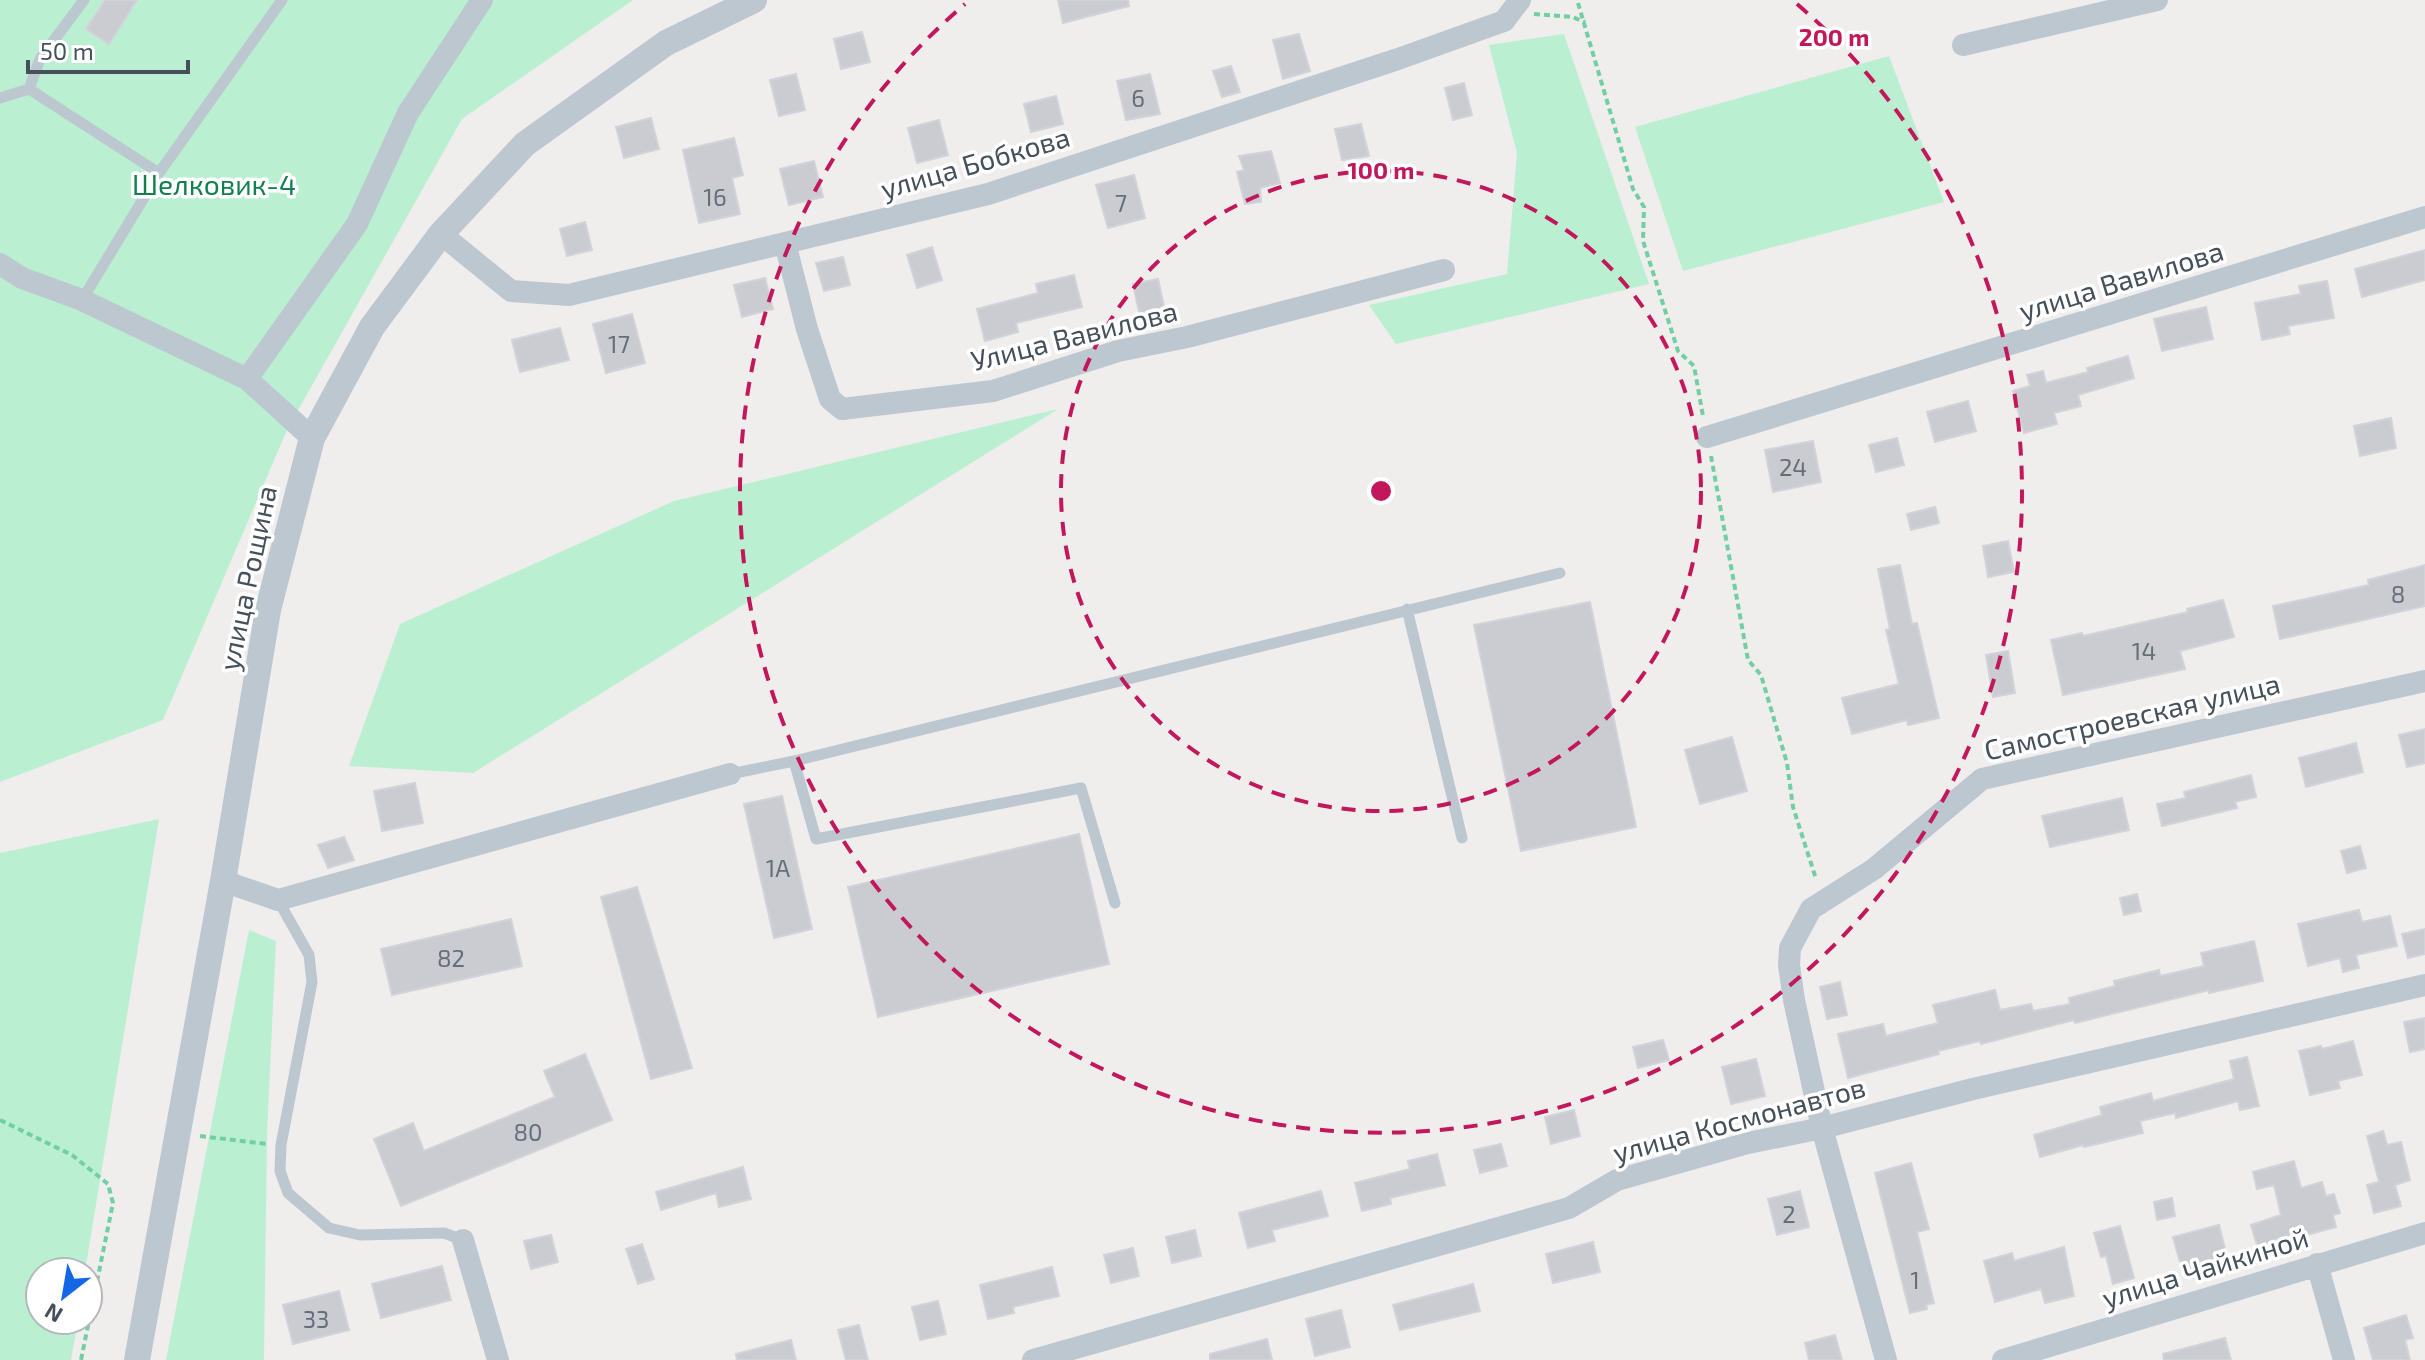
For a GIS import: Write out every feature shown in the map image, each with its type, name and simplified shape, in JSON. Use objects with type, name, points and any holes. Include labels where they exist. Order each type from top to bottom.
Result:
[{"type":"street","points":[[247,379],[357,224],[408,113],[482,0]]},
{"type":"street","name":"улица Рощина","points":[[137,1360],[268,610],[312,438],[372,327],[441,234],[525,144],[666,43],[754,0]]},
{"type":"street","points":[[1963,45],[2157,0]]},
{"type":"street","name":"улица Бобкова","points":[[441,234],[511,291],[569,295],[988,194],[1398,59],[1504,21],[1514,8]]},
{"type":"street","name":"улица Вавилова","points":[[1707,437],[2425,217]]},
{"type":"street","name":"Улица Вавилова","points":[[785,243],[807,329],[830,399],[842,409],[993,391],[1118,351],[1187,337],[1444,270]]},
{"type":"street","points":[[0,264],[22,278],[82,300],[247,379],[312,438]]},
{"type":"street","name":"Самостроевская улица","points":[[1822,1128],[1789,965],[1790,948],[1811,909],[1874,869],[1982,779],[2425,681]]},
{"type":"street","points":[[223,881],[278,900],[730,774]]},
{"type":"street","name":"улица Космонавтов","points":[[1033,1360],[1569,1208],[1617,1180],[1748,1143],[2425,985]]},
{"type":"street","points":[[1822,1128],[1886,1360]]},
{"type":"street","name":"улица Чайкиной","points":[[2003,1360],[2425,1233]]},
{"type":"street","points":[[463,1240],[498,1360]]},
{"type":"street","points":[[2317,1264],[2344,1360]]},
{"type":"lane","points":[[29,89],[40,59],[84,0]]},
{"type":"lane","points":[[82,300],[159,173],[282,0]]},
{"type":"lane","points":[[0,98],[29,89]]},
{"type":"lane","points":[[29,89],[159,173]]},
{"type":"lane","points":[[730,774],[794,761],[1560,573]]},
{"type":"lane","points":[[1407,609],[1462,838]]},
{"type":"lane","points":[[794,761],[816,839],[1081,788],[1115,903]]},
{"type":"lane","points":[[278,900],[309,955],[312,982],[281,1145],[280,1171],[288,1193],[329,1228],[360,1235],[444,1233],[463,1240]]},
{"type":"path","points":[[1514,8],[1585,22]]},
{"type":"path","points":[[0,1120],[72,1155],[108,1184],[113,1203],[81,1360]]},
{"type":"path","points":[[178,1133],[281,1145]]},
{"type":"green space","name":"Шелковик-4","points":[[0,0],[633,0],[462,119],[287,430],[163,720],[0,782]]},
{"type":"green space","points":[[1564,34],[1649,284],[1396,344],[1369,305],[1507,274],[1517,153],[1489,45]]},
{"type":"green space","points":[[1889,56],[1944,202],[1683,271],[1635,127]]},
{"type":"green space","points":[[1058,409],[473,773],[349,766],[400,624],[674,501]]},
{"type":"green space","points":[[159,819],[88,1256],[24,1256],[24,1336],[75,1336],[71,1360],[0,1360],[0,853]]},
{"type":"green space","points":[[249,930],[276,941],[267,1134],[264,1360],[166,1360]]},
{"type":"building","points":[[105,0],[137,0],[109,44],[86,29]]},
{"type":"building","points":[[1058,0],[1128,0],[1129,6],[1063,23]]},
{"type":"building","points":[[862,32],[870,62],[841,69],[834,39]]},
{"type":"building","points":[[1299,34],[1310,71],[1283,79],[1273,40]]},
{"type":"building","points":[[1231,66],[1240,92],[1222,97],[1213,71]]},
{"type":"building","points":[[796,74],[805,110],[779,116],[770,80]]},
{"type":"building","points":[[1150,74],[1160,114],[1126,120],[1117,81]]},
{"type":"building","points":[[1464,83],[1472,115],[1453,120],[1445,88]]},
{"type":"building","points":[[1056,96],[1063,124],[1031,132],[1024,104]]},
{"type":"building","points":[[651,118],[659,149],[624,158],[616,127]]},
{"type":"building","points":[[939,120],[948,155],[917,163],[908,128]]},
{"type":"building","points":[[1361,124],[1369,156],[1342,160],[1335,129]]},
{"type":"building","points":[[734,138],[743,175],[732,178],[740,214],[699,223],[683,150]]},
{"type":"building","points":[[1271,151],[1280,183],[1260,188],[1261,202],[1245,204],[1237,172],[1244,170],[1239,156]]},
{"type":"building","points":[[814,161],[823,197],[789,205],[780,169]]},
{"type":"building","points":[[1134,175],[1145,218],[1108,228],[1096,185]]},
{"type":"building","points":[[585,222],[592,250],[567,256],[560,229]]},
{"type":"building","points":[[932,247],[942,280],[917,288],[907,255]]},
{"type":"building","points":[[2425,250],[2425,280],[2362,297],[2355,269]]},
{"type":"building","points":[[843,257],[850,285],[824,291],[816,263]]},
{"type":"building","points":[[1074,275],[1082,307],[1016,323],[1018,332],[985,341],[977,309],[1038,293],[1036,284]]},
{"type":"building","points":[[765,278],[773,309],[742,317],[734,285]]},
{"type":"building","points":[[1158,279],[1166,316],[1141,321],[1133,284]]},
{"type":"building","points":[[2327,281],[2334,318],[2288,326],[2290,334],[2262,340],[2255,303],[2301,294],[2299,286]]},
{"type":"building","points":[[2206,307],[2213,339],[2162,351],[2154,319]]},
{"type":"building","points":[[632,314],[645,363],[606,373],[593,324]]},
{"type":"building","points":[[560,328],[569,360],[520,372],[512,340]]},
{"type":"building","points":[[2128,356],[2134,378],[2078,395],[2081,406],[2054,413],[2057,424],[2024,433],[2013,391],[2030,386],[2027,375],[2043,371],[2046,383],[2088,372],[2087,368]]},
{"type":"building","points":[[1968,401],[1976,431],[1935,442],[1927,412]]},
{"type":"building","points":[[2391,418],[2396,448],[2360,456],[2354,426]]},
{"type":"building","points":[[1897,438],[1904,465],[1876,472],[1869,445]]},
{"type":"building","points":[[1813,441],[1821,482],[1773,492],[1765,450]]},
{"type":"building","points":[[1935,507],[1939,523],[1911,530],[1907,514]]},
{"type":"building","points":[[2008,541],[2014,572],[1988,577],[1983,546]]},
{"type":"building","points":[[1900,565],[1912,624],[1917,623],[1939,718],[1908,725],[1907,720],[1852,734],[1842,698],[1899,684],[1886,630],[1890,629],[1878,569]]},
{"type":"building","points":[[2425,565],[2425,606],[2280,639],[2273,606],[2369,585],[2368,580]]},
{"type":"building","points":[[2223,600],[2234,637],[2180,651],[2185,669],[2063,695],[2051,640],[2082,633],[2083,636],[2188,612],[2187,609]]},
{"type":"building","points":[[1590,602],[1636,827],[1521,851],[1474,625]]},
{"type":"building","points":[[2008,651],[2015,693],[1993,697],[1986,655]]},
{"type":"building","points":[[2425,729],[2425,763],[2407,767],[2399,735]]},
{"type":"building","points":[[1732,737],[1747,791],[1700,804],[1685,750]]},
{"type":"building","points":[[2356,743],[2363,772],[2306,787],[2299,758]]},
{"type":"building","points":[[2251,775],[2256,797],[2235,802],[2237,808],[2162,826],[2157,804],[2186,798],[2184,792]]},
{"type":"building","points":[[415,783],[423,823],[382,831],[374,791]]},
{"type":"building","points":[[782,796],[812,929],[774,938],[744,804]]},
{"type":"building","points":[[2122,798],[2129,830],[2050,847],[2042,816]]},
{"type":"building","points":[[1079,834],[1109,964],[878,1017],[848,887]]},
{"type":"building","points":[[344,837],[354,860],[328,868],[318,845]]},
{"type":"building","points":[[2360,846],[2366,868],[2347,873],[2341,851]]},
{"type":"building","points":[[637,887],[692,1068],[651,1079],[601,897]]},
{"type":"building","points":[[2137,894],[2141,911],[2124,915],[2120,898]]},
{"type":"building","points":[[2359,910],[2362,922],[2390,916],[2397,946],[2356,955],[2359,968],[2343,972],[2340,958],[2308,966],[2298,924]]},
{"type":"building","points":[[511,919],[522,966],[392,995],[381,949]]},
{"type":"building","points":[[2425,929],[2425,954],[2408,958],[2402,934]]},
{"type":"building","points":[[2254,941],[2263,981],[2209,993],[2209,990],[2075,1023],[2074,1020],[1981,1044],[1980,1041],[1848,1078],[1838,1034],[1883,1024],[1886,1036],[1938,1023],[1933,1005],[1995,990],[2000,1010],[2031,1004],[2033,1011],[2070,1004],[2069,998],[2115,986],[2114,981],[2159,970],[2160,976],[2204,966],[2201,953]]},
{"type":"building","points":[[1840,982],[1847,1015],[1827,1019],[1820,987]]},
{"type":"building","points":[[2425,1018],[2425,1049],[2410,1052],[2404,1022]]},
{"type":"building","points":[[1663,1040],[1669,1060],[1638,1068],[1633,1047]]},
{"type":"building","points":[[2353,1041],[2362,1075],[2338,1081],[2340,1088],[2310,1095],[2299,1051]]},
{"type":"building","points":[[585,1054],[612,1120],[401,1206],[374,1139],[413,1123],[424,1151],[555,1097],[544,1071]]},
{"type":"building","points":[[2247,1057],[2259,1106],[2240,1110],[2238,1101],[2176,1118],[2175,1113],[2140,1121],[2143,1133],[2040,1157],[2034,1135],[2102,1115],[2100,1107],[2151,1093],[2153,1101],[2234,1079],[2230,1061]]},
{"type":"building","points":[[1756,1059],[1765,1096],[1731,1104],[1722,1067]]},
{"type":"building","points":[[1574,1110],[1580,1136],[1551,1144],[1545,1117]]},
{"type":"building","points":[[2383,1131],[2387,1145],[2401,1142],[2410,1180],[2395,1185],[2401,1206],[2374,1213],[2367,1185],[2379,1182],[2367,1136]]},
{"type":"building","points":[[1501,1144],[1507,1166],[1480,1173],[1474,1150]]},
{"type":"building","points":[[1437,1154],[1445,1185],[1390,1198],[1391,1204],[1362,1211],[1355,1183],[1410,1169],[1408,1161]]},
{"type":"building","points":[[2294,1161],[2301,1188],[2322,1182],[2326,1196],[2334,1194],[2340,1213],[2333,1215],[2336,1227],[2258,1248],[2251,1225],[2281,1215],[2274,1185],[2257,1189],[2253,1172]]},
{"type":"building","points":[[1911,1163],[1929,1229],[1917,1232],[1934,1303],[1926,1305],[1927,1309],[1910,1313],[1875,1173]]},
{"type":"building","points":[[743,1167],[751,1199],[719,1207],[716,1193],[661,1210],[656,1192]]},
{"type":"building","points":[[1321,1191],[1328,1216],[1272,1230],[1275,1241],[1248,1248],[1239,1213]]},
{"type":"building","points":[[1800,1191],[1809,1227],[1777,1235],[1768,1199]]},
{"type":"building","points":[[2172,1198],[2175,1216],[2157,1220],[2154,1202]]},
{"type":"building","points":[[2219,1225],[2230,1268],[2194,1278],[2190,1264],[2181,1266],[2173,1237]]},
{"type":"building","points":[[2120,1226],[2134,1278],[2113,1284],[2106,1256],[2101,1257],[2094,1233]]},
{"type":"building","points":[[1195,1230],[1201,1256],[1172,1263],[1166,1237]]},
{"type":"building","points":[[551,1235],[558,1262],[531,1269],[524,1241]]},
{"type":"building","points":[[1593,1242],[1600,1272],[1553,1283],[1546,1254]]},
{"type":"building","points":[[642,1244],[654,1279],[638,1284],[626,1249]]},
{"type":"building","points":[[2064,1247],[2074,1296],[2045,1303],[2041,1289],[1995,1302],[1984,1261],[2012,1253],[2014,1261]]},
{"type":"building","points":[[1133,1248],[1139,1276],[1111,1283],[1104,1255]]},
{"type":"building","points":[[442,1266],[451,1300],[381,1318],[372,1284]]},
{"type":"building","points":[[1052,1267],[1059,1296],[1013,1307],[1014,1313],[988,1319],[980,1285]]},
{"type":"building","points":[[1473,1284],[1480,1311],[1400,1330],[1393,1305]]},
{"type":"building","points":[[339,1291],[349,1330],[293,1344],[283,1305]]},
{"type":"building","points":[[938,1301],[946,1334],[920,1340],[912,1307]]},
{"type":"building","points":[[1341,1310],[1350,1347],[1315,1356],[1306,1319]]},
{"type":"building","points":[[2406,1315],[2413,1338],[2405,1340],[2410,1360],[2373,1360],[2364,1328]]},
{"type":"building","points":[[859,1325],[868,1360],[846,1360],[838,1330]]},
{"type":"building","points":[[1835,1335],[1842,1360],[1809,1360],[1805,1343]]},
{"type":"building","points":[[2225,1338],[2231,1360],[2164,1360],[2163,1354]]},
{"type":"building","points":[[1267,1339],[1272,1360],[1210,1360],[1210,1354]]},
{"type":"building","points":[[791,1340],[796,1360],[737,1360],[736,1354]]}]
